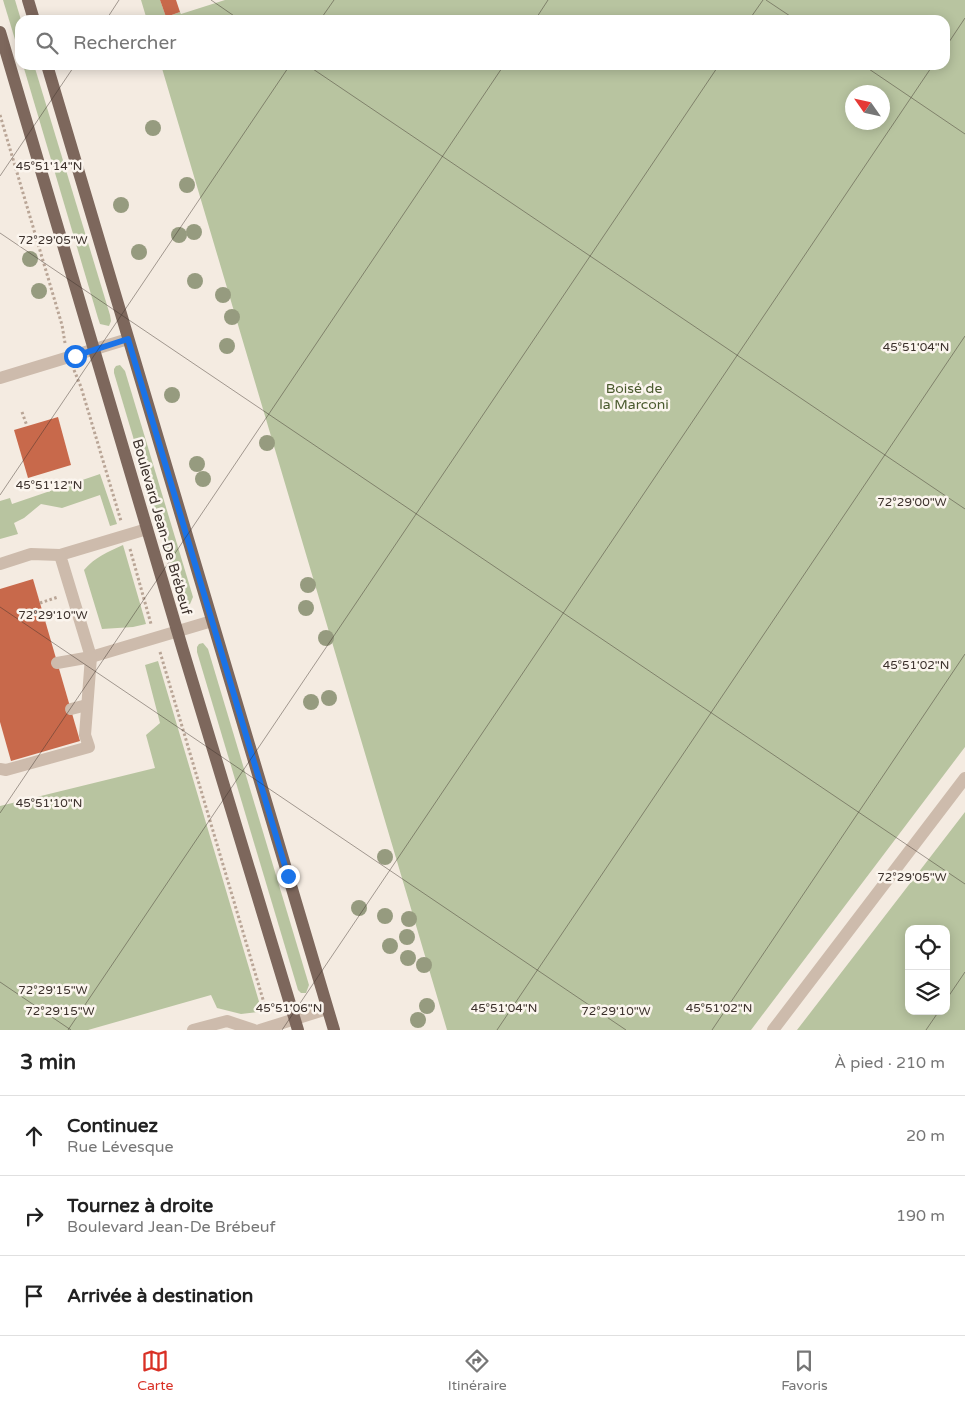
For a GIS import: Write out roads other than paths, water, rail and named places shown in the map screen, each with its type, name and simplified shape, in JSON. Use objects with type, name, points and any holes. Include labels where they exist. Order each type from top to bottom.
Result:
[{"type":"main road","points":[[28,0],[32,15]]},
{"type":"main road","name":"Boulevard Jean-De Brébeuf","points":[[0,32],[177,632],[296,1024]]},
{"type":"main road","name":"Boulevard Jean-De Brébeuf","points":[[48,70],[334,1030]]},
{"type":"street","points":[[0,378],[128,339]]},
{"type":"street","points":[[0,564],[31,554],[60,555],[147,529]]},
{"type":"street","points":[[0,769],[6,770],[89,747],[85,735],[91,657],[60,555]]},
{"type":"street","points":[[58,663],[91,657],[212,621]]},
{"type":"street","points":[[71,709],[87,705]]},
{"type":"street","points":[[773,1030],[965,778]]},
{"type":"street","points":[[260,1030],[296,1024],[327,1009]]},
{"type":"street","points":[[193,1030],[227,1021],[254,1030]]},
{"type":"park label","name":"Boisé de la Marconi","points":[[634,396]]}]
